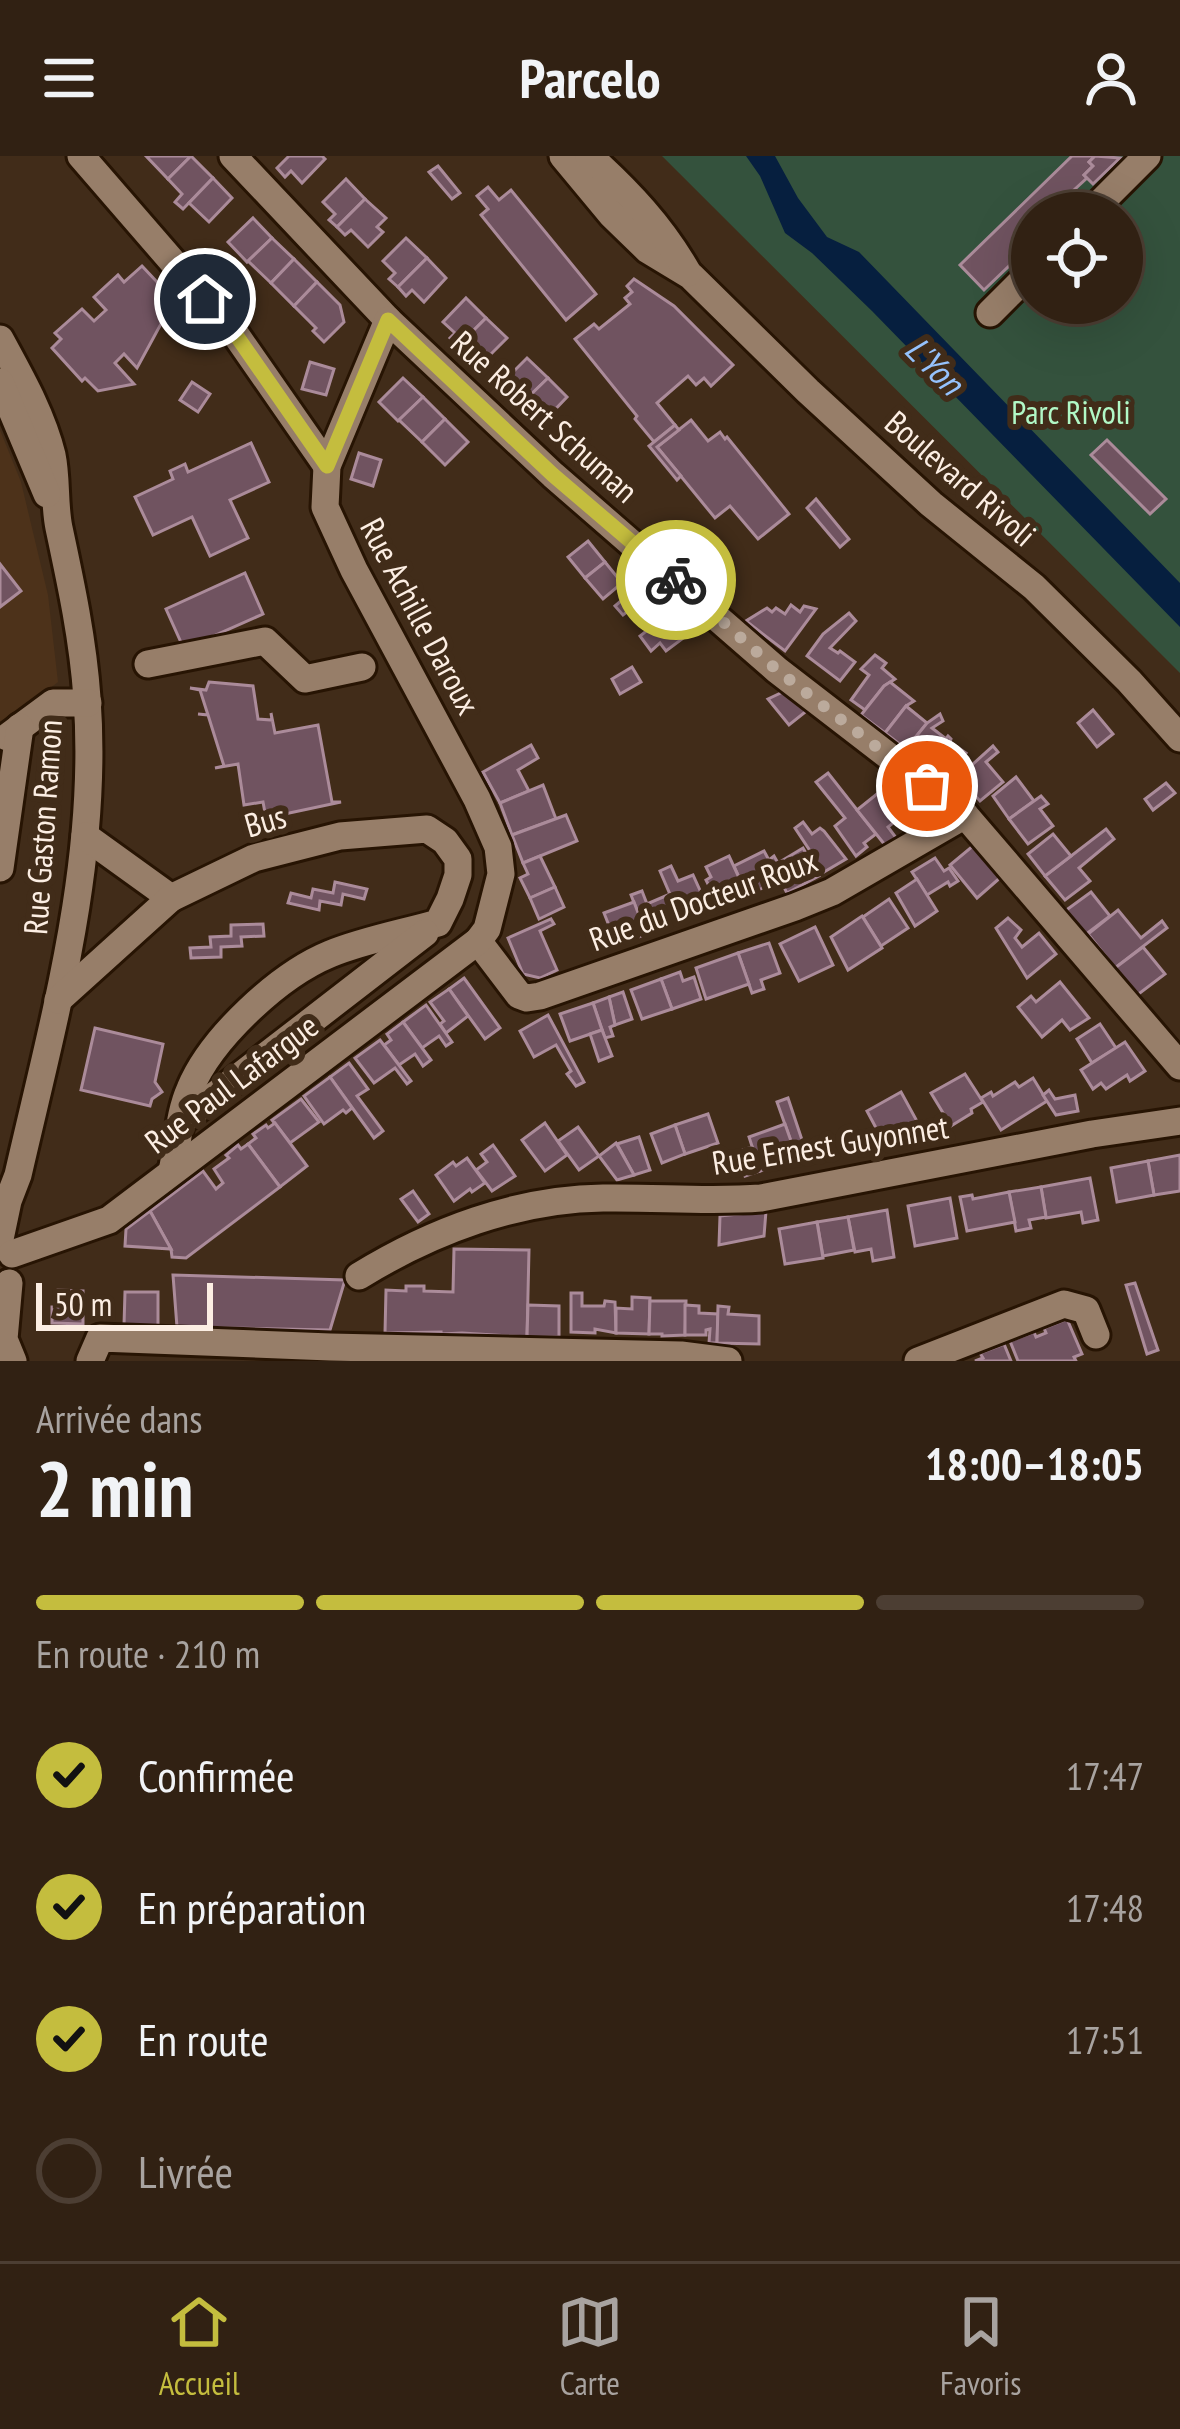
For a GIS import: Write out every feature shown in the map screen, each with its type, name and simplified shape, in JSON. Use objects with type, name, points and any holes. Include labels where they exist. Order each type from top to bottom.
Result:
[{"type":"street","points":[[81,156],[236,335],[327,466]]},
{"type":"street","name":"Rue Robert Schuman","points":[[232,156],[388,320],[553,475],[777,670],[964,815],[1180,1066]]},
{"type":"street","name":"Boulevard Rivoli","points":[[563,156],[648,250],[691,276],[808,392],[932,504],[1034,587],[1180,738]]},
{"type":"street","name":"Boulevard Rivoli","points":[[589,156],[642,207],[691,276]]},
{"type":"street","points":[[1111,192],[1147,156]]},
{"type":"street","points":[[990,313],[1011,292]]},
{"type":"street","name":"Rue Achille Daroux","points":[[388,320],[327,466],[325,508],[498,847],[501,874],[487,929],[478,941]]},
{"type":"street","name":"Rue Gaston Ramon","points":[[0,339],[26,386],[53,460],[57,517],[77,612],[88,703],[85,836],[68,956],[18,1174],[7,1262],[4,1339],[13,1361]]},
{"type":"street","name":"Rue Gaston Ramon","points":[[0,382],[57,517]]},
{"type":"street","points":[[148,664],[265,641],[305,680],[362,667]]},
{"type":"street","points":[[0,868],[10,735],[52,704],[88,703]]},
{"type":"street","name":"Rue du Docteur Roux","points":[[478,941],[519,995],[540,996],[813,900],[964,815]]},
{"type":"street","name":"Bus","points":[[58,1000],[171,898],[254,858],[340,836],[427,830],[445,841],[458,860],[454,887],[438,923]]},
{"type":"street","points":[[85,836],[171,898]]},
{"type":"street","points":[[172,1172],[188,1092],[229,1032],[265,996],[331,954],[438,923]]},
{"type":"street","points":[[183,1120],[438,923]]},
{"type":"street","name":"Rue Paul Lafargue","points":[[7,1262],[109,1220],[478,941]]},
{"type":"street","name":"Rue Ernest Guyonnet","points":[[359,1276],[443,1233],[506,1211],[586,1199],[761,1198],[1180,1121]]},
{"type":"street","points":[[918,1361],[1064,1304],[1086,1310],[1096,1336]]},
{"type":"street","points":[[90,1361],[100,1338],[513,1356],[681,1355],[728,1361]]},
{"type":"shaded area","points":[[0,430],[21,482],[48,595],[58,682],[0,726]]},
{"type":"green space","name":"Parc Rivoli","points":[[662,156],[1180,156],[1180,673]]},
{"type":"water","name":"L'Yon","points":[[746,156],[775,156],[827,237],[859,252],[1180,583],[1180,627],[872,311],[785,233]]},
{"type":"building","points":[[146,156],[191,156],[168,179]]},
{"type":"building","points":[[191,156],[213,178],[183,209],[175,202],[182,194],[168,179]]},
{"type":"building","points":[[289,156],[325,159],[302,183],[291,171],[285,177],[277,168]]},
{"type":"building","points":[[1072,156],[1095,156],[1076,192],[1035,192]]},
{"type":"building","points":[[1095,156],[1120,158],[1093,184],[1084,175]]},
{"type":"building","points":[[438,166],[460,193],[452,199],[429,172]]},
{"type":"building","points":[[213,178],[232,198],[209,222],[189,203]]},
{"type":"building","points":[[346,179],[365,199],[337,227],[329,220],[335,214],[323,202]]},
{"type":"building","points":[[488,187],[499,200],[511,190],[596,294],[566,320],[481,215],[488,209],[477,196]]},
{"type":"building","points":[[365,199],[386,218],[377,227],[383,232],[368,247],[351,230],[345,235],[337,227]]},
{"type":"building","points":[[1011,215],[1011,264],[984,290],[960,265]]},
{"type":"building","points":[[253,218],[272,238],[247,262],[228,242]]},
{"type":"building","points":[[272,238],[294,259],[271,283],[248,261]]},
{"type":"building","points":[[406,238],[427,258],[398,287],[389,279],[395,273],[383,261]]},
{"type":"building","points":[[427,258],[446,278],[424,302],[412,290],[406,296],[398,287]]},
{"type":"building","points":[[294,259],[317,282],[294,306],[271,283]]},
{"type":"building","points":[[142,266],[174,300],[137,368],[124,354],[115,363],[134,384],[98,391],[85,378],[82,381],[52,348],[61,339],[55,333],[82,309],[94,321],[106,310],[94,297],[118,275],[124,282]]},
{"type":"building","points":[[634,279],[674,306],[733,365],[711,386],[704,378],[696,385],[688,376],[657,403],[675,425],[654,442],[575,339],[594,324],[599,329],[630,304],[625,298],[632,292],[627,286]]},
{"type":"building","points":[[317,282],[340,305],[344,322],[324,342],[294,306]]},
{"type":"building","points":[[466,298],[486,318],[458,346],[450,338],[455,333],[443,322]]},
{"type":"building","points":[[486,318],[507,338],[484,361],[472,349],[466,354],[458,346]]},
{"type":"building","points":[[527,358],[548,378],[519,406],[511,398],[516,393],[504,381]]},
{"type":"building","points":[[310,362],[334,369],[326,395],[302,389]]},
{"type":"building","points":[[403,378],[423,397],[398,421],[379,402]]},
{"type":"building","points":[[548,378],[567,397],[544,421],[532,409],[528,415],[519,406]]},
{"type":"building","points":[[192,382],[210,394],[198,412],[180,400]]},
{"type":"building","points":[[423,397],[445,419],[422,442],[399,420]]},
{"type":"building","points":[[445,419],[468,442],[445,465],[422,442]]},
{"type":"building","points":[[691,420],[708,441],[720,432],[727,437],[789,514],[758,539],[730,506],[715,518],[657,447]]},
{"type":"building","points":[[675,425],[679,430],[657,447],[681,476],[677,480],[649,446]]},
{"type":"building","points":[[1107,440],[1166,499],[1150,514],[1091,455]]},
{"type":"building","points":[[251,443],[269,482],[230,500],[248,538],[210,556],[192,517],[153,535],[135,497],[173,479],[170,471],[185,464],[188,472]]},
{"type":"building","points":[[359,453],[381,460],[373,486],[351,479]]},
{"type":"building","points":[[816,499],[849,539],[840,547],[807,508]]},
{"type":"building","points":[[588,541],[605,562],[585,578],[568,557]]},
{"type":"building","points":[[605,562],[622,583],[603,599],[585,578]]},
{"type":"building","points":[[0,564],[21,591],[0,607]]},
{"type":"building","points":[[245,573],[263,614],[184,649],[166,609]]},
{"type":"building","points":[[643,582],[668,614],[649,629],[632,608],[623,615],[615,606]]},
{"type":"building","points":[[791,605],[800,612],[804,606],[816,609],[785,651],[746,621],[767,608],[785,614]]},
{"type":"building","points":[[849,613],[856,621],[830,648],[855,662],[840,681],[807,656],[823,634]]},
{"type":"building","points":[[668,614],[686,636],[666,651],[660,643],[651,651],[640,636]]},
{"type":"building","points":[[875,655],[895,679],[865,710],[851,700],[869,675],[861,669]]},
{"type":"building","points":[[632,667],[641,682],[620,694],[612,679]]},
{"type":"building","points":[[209,682],[253,686],[258,719],[272,720],[271,713],[275,733],[318,725],[332,802],[341,802],[266,818],[263,802],[244,805],[238,764],[215,768],[224,766],[200,690],[190,688],[206,690]]},
{"type":"building","points":[[890,682],[914,701],[885,733],[861,715]]},
{"type":"building","points":[[785,691],[809,709],[789,725],[768,699]]},
{"type":"building","points":[[906,706],[927,723],[906,749],[885,733]]},
{"type":"building","points":[[1093,710],[1113,734],[1097,747],[1078,723]]},
{"type":"building","points":[[940,714],[943,721],[932,728],[945,738],[925,765],[906,749]]},
{"type":"building","points":[[948,736],[966,753],[948,776],[928,761]]},
{"type":"building","points":[[531,745],[538,758],[518,770],[529,791],[500,803],[483,772]]},
{"type":"building","points":[[993,746],[998,752],[986,762],[1003,782],[980,801],[963,773]]},
{"type":"building","points":[[828,773],[876,834],[856,856],[835,826],[845,818],[816,782]]},
{"type":"building","points":[[1016,777],[1034,801],[1009,819],[993,796]]},
{"type":"building","points":[[1166,783],[1175,793],[1153,810],[1145,799]]},
{"type":"building","points":[[543,785],[556,819],[512,835],[500,803]]},
{"type":"building","points":[[887,786],[907,812],[888,827],[897,839],[885,845],[857,810]]},
{"type":"building","points":[[1041,796],[1048,804],[1040,809],[1053,826],[1028,844],[1009,819]]},
{"type":"building","points":[[566,815],[577,841],[523,863],[512,835]]},
{"type":"building","points":[[803,822],[812,834],[820,828],[824,831],[846,859],[824,872],[795,828]]},
{"type":"building","points":[[1106,829],[1114,839],[1079,868],[1090,881],[1065,900],[1045,876]]},
{"type":"building","points":[[1053,834],[1071,856],[1045,876],[1028,854]]},
{"type":"building","points":[[974,845],[1001,877],[977,898],[950,865]]},
{"type":"building","points":[[803,848],[819,876],[787,893],[769,860],[774,856],[778,863]]},
{"type":"building","points":[[764,851],[782,884],[747,895],[734,866]]},
{"type":"building","points":[[540,856],[555,887],[530,898],[520,878],[528,874],[523,863]]},
{"type":"building","points":[[729,856],[747,895],[720,908],[706,880],[711,877],[706,867]]},
{"type":"building","points":[[935,858],[958,881],[927,895],[912,872]]},
{"type":"building","points":[[671,866],[678,881],[693,875],[708,908],[681,920],[660,871]]},
{"type":"building","points":[[917,879],[937,911],[915,926],[896,893]]},
{"type":"building","points":[[335,882],[367,889],[364,899],[343,894],[341,905],[320,901],[319,910],[288,903],[291,893],[311,898],[313,889],[333,893]]},
{"type":"building","points":[[555,887],[564,907],[539,919],[530,898]]},
{"type":"building","points":[[642,891],[647,904],[670,894],[681,920],[646,934],[631,895]]},
{"type":"building","points":[[1091,892],[1110,916],[1085,935],[1065,911]]},
{"type":"building","points":[[889,899],[908,928],[881,946],[863,917]]},
{"type":"building","points":[[634,902],[646,934],[617,946],[604,913]]},
{"type":"building","points":[[1118,910],[1141,938],[1162,921],[1167,928],[1115,968],[1088,934]]},
{"type":"building","points":[[862,916],[882,948],[848,970],[831,937]]},
{"type":"building","points":[[1008,918],[1021,930],[1015,938],[1022,947],[1039,933],[1056,954],[1027,978],[996,928]]},
{"type":"building","points":[[551,919],[554,924],[540,931],[557,970],[540,978],[523,974],[508,938]]},
{"type":"building","points":[[263,924],[264,936],[241,937],[242,946],[221,947],[221,957],[191,958],[190,948],[211,947],[210,937],[231,936],[231,925]]},
{"type":"building","points":[[815,927],[833,965],[799,981],[780,944]]},
{"type":"building","points":[[769,943],[780,973],[761,980],[764,989],[752,993],[738,953]]},
{"type":"building","points":[[1143,947],[1165,974],[1136,996],[1115,968]]},
{"type":"building","points":[[738,953],[749,984],[706,999],[696,968]]},
{"type":"building","points":[[680,972],[683,981],[694,977],[701,999],[672,1009],[661,979]]},
{"type":"building","points":[[464,978],[500,1028],[485,1039],[449,989]]},
{"type":"building","points":[[661,979],[672,1009],[642,1019],[631,990]]},
{"type":"building","points":[[1060,982],[1089,1018],[1070,1030],[1062,1020],[1042,1037],[1018,1007],[1031,996],[1036,1002]]},
{"type":"building","points":[[449,989],[468,1016],[446,1033],[440,1024],[444,1021],[430,1002]]},
{"type":"building","points":[[623,992],[632,1019],[615,1025],[609,997]]},
{"type":"building","points":[[609,997],[615,1025],[610,1027],[613,1036],[605,1038],[593,1003]]},
{"type":"building","points":[[593,1003],[602,1030],[570,1041],[560,1014]]},
{"type":"building","points":[[426,1005],[452,1042],[446,1046],[439,1036],[422,1048],[403,1022]]},
{"type":"building","points":[[548,1015],[584,1082],[576,1086],[556,1045],[534,1057],[520,1031]]},
{"type":"building","points":[[403,1022],[431,1060],[423,1066],[415,1054],[399,1065],[384,1045],[391,1040],[387,1034]]},
{"type":"building","points":[[1100,1024],[1116,1048],[1092,1063],[1077,1039]]},
{"type":"building","points":[[95,1028],[163,1044],[155,1082],[162,1092],[150,1106],[81,1090]]},
{"type":"building","points":[[602,1030],[612,1056],[599,1061],[590,1034]]},
{"type":"building","points":[[380,1040],[411,1081],[407,1084],[395,1068],[374,1083],[355,1058]]},
{"type":"building","points":[[1125,1042],[1145,1071],[1130,1081],[1127,1075],[1106,1089],[1101,1083],[1093,1089],[1081,1070]]},
{"type":"building","points":[[349,1063],[368,1089],[357,1096],[383,1131],[374,1138],[330,1077]]},
{"type":"building","points":[[965,1074],[983,1102],[951,1126],[931,1093]]},
{"type":"building","points":[[330,1077],[352,1108],[324,1124],[304,1096]]},
{"type":"building","points":[[1033,1078],[1047,1101],[1001,1130],[981,1098]]},
{"type":"building","points":[[1049,1090],[1055,1099],[1075,1095],[1078,1111],[1056,1115],[1043,1095]]},
{"type":"building","points":[[901,1092],[918,1123],[883,1141],[867,1111]]},
{"type":"building","points":[[788,1098],[804,1146],[794,1150],[777,1102]]},
{"type":"building","points":[[301,1099],[319,1122],[290,1143],[272,1120]]},
{"type":"building","points":[[708,1114],[718,1143],[685,1154],[675,1125]]},
{"type":"building","points":[[275,1123],[307,1166],[280,1187],[248,1144],[256,1138],[253,1134]]},
{"type":"building","points":[[545,1123],[567,1155],[545,1171],[522,1140]]},
{"type":"building","points":[[785,1124],[797,1158],[760,1171],[749,1137]]},
{"type":"building","points":[[675,1125],[685,1154],[662,1163],[651,1134]]},
{"type":"building","points":[[578,1127],[599,1156],[579,1170],[558,1141]]},
{"type":"building","points":[[639,1137],[650,1170],[634,1175],[617,1144]]},
{"type":"building","points":[[616,1143],[634,1175],[617,1180],[599,1156]]},
{"type":"building","points":[[248,1144],[280,1187],[186,1258],[172,1257],[150,1211],[203,1171],[216,1189],[223,1183],[214,1169],[238,1145],[241,1149]]},
{"type":"building","points":[[493,1145],[515,1176],[492,1191],[476,1170],[487,1162],[481,1154]]},
{"type":"building","points":[[752,1147],[760,1171],[745,1176],[737,1152]]},
{"type":"building","points":[[1180,1155],[1180,1191],[1154,1195],[1148,1161]]},
{"type":"building","points":[[467,1158],[485,1183],[454,1201],[436,1175]]},
{"type":"building","points":[[1148,1161],[1154,1195],[1117,1202],[1111,1168]]},
{"type":"building","points":[[1090,1178],[1098,1220],[1083,1223],[1081,1212],[1046,1218],[1041,1187]]},
{"type":"building","points":[[1041,1187],[1046,1217],[1029,1220],[1031,1228],[1016,1231],[1009,1192]]},
{"type":"building","points":[[413,1191],[429,1214],[418,1222],[401,1199]]},
{"type":"building","points":[[1009,1192],[1015,1222],[967,1231],[960,1197]]},
{"type":"building","points":[[950,1198],[957,1238],[915,1246],[908,1206]]},
{"type":"building","points":[[887,1210],[894,1257],[873,1261],[871,1249],[855,1252],[848,1217]]},
{"type":"building","points":[[150,1211],[171,1249],[125,1246],[126,1229]]},
{"type":"building","points":[[766,1211],[764,1236],[719,1245],[720,1216]]},
{"type":"building","points":[[848,1217],[854,1250],[823,1256],[817,1222]]},
{"type":"building","points":[[817,1222],[823,1258],[785,1264],[779,1229]]},
{"type":"building","points":[[454,1249],[529,1250],[527,1337],[385,1333],[386,1290],[424,1286],[424,1291],[453,1292]]},
{"type":"building","points":[[173,1275],[345,1280],[330,1330],[177,1327]]},
{"type":"building","points":[[1135,1283],[1158,1350],[1147,1354],[1126,1285]]},
{"type":"building","points":[[58,1290],[83,1291],[83,1324],[52,1323]]},
{"type":"building","points":[[125,1292],[158,1292],[158,1326],[124,1325]]},
{"type":"building","points":[[571,1293],[582,1293],[582,1306],[615,1302],[616,1333],[571,1332]]},
{"type":"building","points":[[632,1297],[650,1298],[649,1334],[616,1333],[616,1308],[632,1309]]},
{"type":"building","points":[[650,1301],[686,1301],[685,1335],[649,1334]]},
{"type":"building","points":[[528,1305],[559,1306],[559,1337],[527,1337]]},
{"type":"building","points":[[685,1305],[699,1306],[699,1313],[718,1314],[717,1343],[709,1343],[710,1329],[706,1335],[685,1335]]},
{"type":"building","points":[[718,1306],[729,1307],[728,1314],[759,1316],[759,1344],[717,1343]]},
{"type":"building","points":[[1067,1319],[1082,1354],[1074,1357],[1076,1361],[1018,1361],[1010,1341],[1034,1332],[1036,1337],[1046,1333],[1044,1328]]},
{"type":"building","points":[[1004,1344],[1011,1361],[975,1361],[983,1358],[980,1353]]},
{"type":"way so far","points":[[676,580],[777,670],[927,786]]},
{"type":"route","points":[[205,299],[236,335],[327,466],[388,320],[553,475],[676,580]]}]
